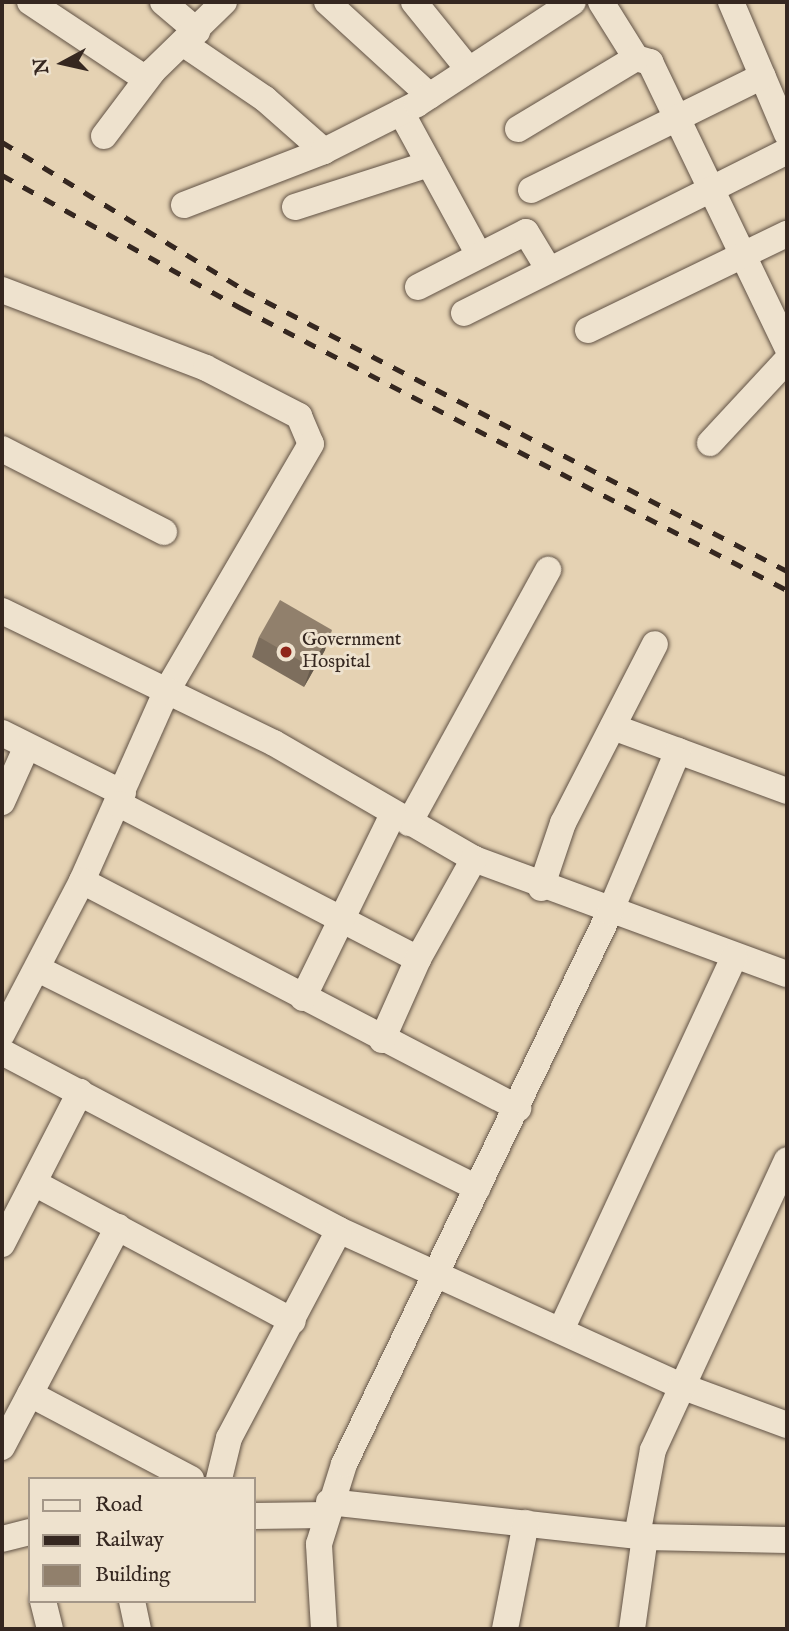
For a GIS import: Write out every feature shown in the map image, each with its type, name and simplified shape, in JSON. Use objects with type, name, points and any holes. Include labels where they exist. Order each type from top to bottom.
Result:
[{"type":"street","points":[[30,2],[146,79]]},
{"type":"street","points":[[163,2],[190,37],[324,151]]},
{"type":"street","points":[[104,136],[146,79],[224,2]]},
{"type":"street","points":[[327,2],[430,96]]},
{"type":"street","points":[[414,2],[469,70]]},
{"type":"street","points":[[184,205],[324,151],[401,112],[430,96],[573,2]]},
{"type":"street","points":[[601,2],[636,58],[650,62],[786,346],[710,443]]},
{"type":"street","points":[[731,2],[787,134]]},
{"type":"street","points":[[518,129],[636,58]]},
{"type":"street","points":[[531,190],[677,121],[763,76]]},
{"type":"street","points":[[401,112],[479,255]]},
{"type":"street","points":[[464,313],[787,151]]},
{"type":"street","points":[[295,207],[429,164]]},
{"type":"street","points":[[418,287],[526,232],[549,270]]},
{"type":"street","points":[[589,330],[787,234]]},
{"type":"street","points":[[2,290],[206,368],[306,424],[307,455],[243,552],[167,690],[121,799],[82,881],[2,1034]]},
{"type":"street","points":[[2,449],[164,532]]},
{"type":"street","points":[[303,998],[341,917],[548,570]]},
{"type":"street","points":[[2,611],[167,690],[474,859],[541,888],[787,974]]},
{"type":"street","points":[[541,888],[563,823],[655,644]]},
{"type":"street","points":[[612,727],[787,791]]},
{"type":"street","points":[[2,733],[418,958]]},
{"type":"street","points":[[2,802],[27,746]]},
{"type":"street","points":[[324,1629],[317,1573],[328,1508],[434,1275],[518,1108],[610,912],[678,751]]},
{"type":"street","points":[[382,1040],[418,958],[474,859]]},
{"type":"street","points":[[82,881],[382,1040],[518,1108]]},
{"type":"street","points":[[561,1330],[735,956]]},
{"type":"street","points":[[38,969],[478,1188]]},
{"type":"street","points":[[2,1052],[339,1230],[681,1386],[787,1425]]},
{"type":"street","points":[[2,1244],[36,1184],[80,1093]]},
{"type":"street","points":[[632,1629],[647,1468],[681,1386],[787,1160]]},
{"type":"street","points":[[36,1184],[293,1321]]},
{"type":"street","points":[[2,1447],[118,1227]]},
{"type":"street","points":[[219,1477],[229,1438],[339,1230]]},
{"type":"street","points":[[30,1394],[187,1477]]},
{"type":"street","points":[[256,1516],[328,1508],[526,1523],[641,1536],[787,1540]]},
{"type":"street","points":[[505,1629],[526,1523]]},
{"type":"street","points":[[44,1603],[50,1629]]},
{"type":"street","points":[[132,1603],[138,1629]]},
{"type":"building","points":[[280,600],[332,630],[311,667],[259,637]]},
{"type":"railway","points":[[2,142],[244,290],[787,571]]},
{"type":"railway","points":[[2,175],[241,308],[787,590]]},
{"type":"place","name":"Government Hospital","points":[[286,652]]}]
